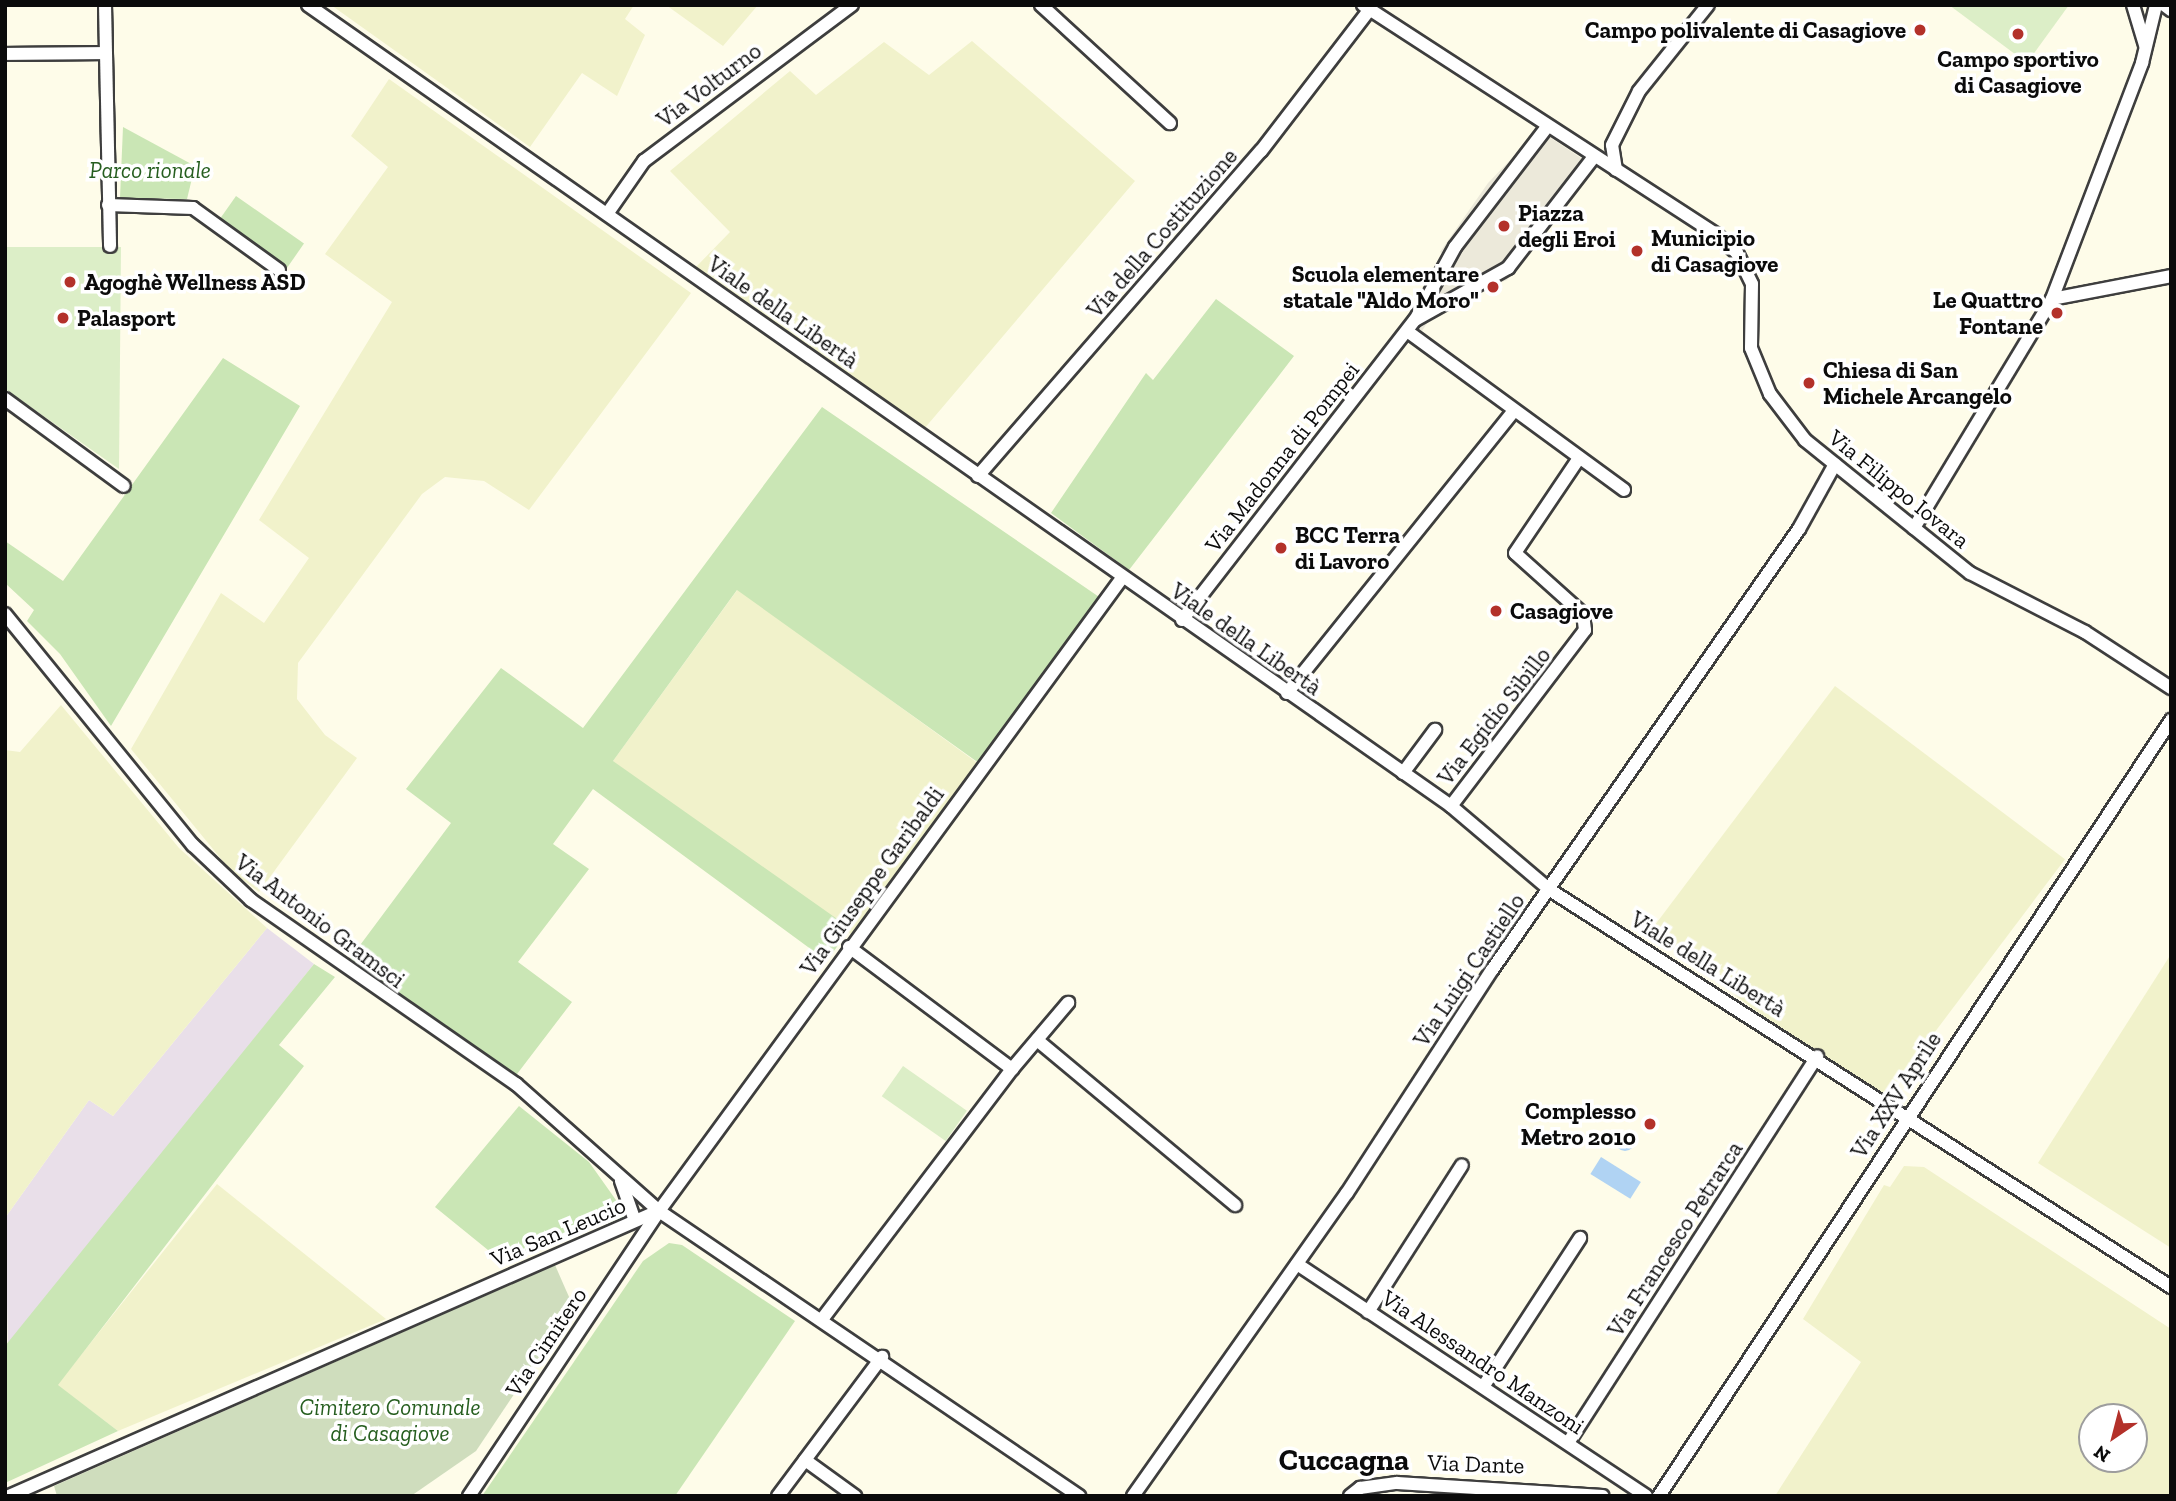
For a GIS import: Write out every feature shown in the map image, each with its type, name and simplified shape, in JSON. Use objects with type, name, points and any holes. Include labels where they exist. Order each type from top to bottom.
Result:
[{"type":"street","points":[[106,5],[110,246]]},
{"type":"street","name":"Viale della Libertà","points":[[309,5],[1122,578],[1451,806],[1550,890],[1817,1056],[2171,1287]]},
{"type":"street","points":[[1041,5],[1170,122]]},
{"type":"street","points":[[1616,170],[1612,145],[1639,92],[1708,5]]},
{"type":"street","points":[[2133,5],[2146,47]]},
{"type":"street","points":[[1914,528],[2052,299],[2146,47],[2156,5]]},
{"type":"street","points":[[2164,5],[2171,10]]},
{"type":"street","name":"Via Volturno","points":[[607,214],[644,161],[850,6]]},
{"type":"street","name":"Via Filippo Iovara","points":[[1366,8],[1592,158],[1616,170],[1737,253],[1752,284],[1751,348],[1770,394],[1805,440],[1969,573],[2085,632],[2171,688]]},
{"type":"street","name":"Via della Costituzione","points":[[978,476],[1261,151],[1366,8]]},
{"type":"street","points":[[5,54],[105,53]]},
{"type":"street","points":[[1415,320],[1455,247],[1547,127]]},
{"type":"street","points":[[1415,320],[1508,268],[1592,158]]},
{"type":"street","points":[[108,205],[192,208],[279,270]]},
{"type":"street","points":[[2052,299],[2171,276]]},
{"type":"street","name":"Via Madonna di Pompei","points":[[1182,620],[1415,320]]},
{"type":"street","points":[[1407,331],[1624,490]]},
{"type":"street","points":[[5,399],[124,486]]},
{"type":"street","points":[[1287,693],[1514,411]]},
{"type":"street","name":"Via Egidio Sibillo","points":[[1451,806],[1582,637],[1583,614],[1551,596],[1515,553],[1579,458]]},
{"type":"street","name":"Via Luigi Castiello","points":[[1133,1496],[1297,1265],[1798,528],[1835,464]]},
{"type":"street","name":"Via Giuseppe Garibaldi","points":[[659,1211],[849,947],[1122,578]]},
{"type":"street","name":"Via Antonio Gramsci","points":[[5,614],[220,874],[336,964],[516,1084],[621,1181],[659,1211]]},
{"type":"street","name":"Via XXV Aprile","points":[[1659,1496],[2171,720]]},
{"type":"street","points":[[1404,773],[1435,730]]},
{"type":"street","points":[[849,947],[1012,1069]]},
{"type":"street","points":[[823,1318],[1012,1069],[1068,1003]]},
{"type":"street","points":[[1037,1040],[1235,1205]]},
{"type":"street","name":"Via Francesco Petrarca","points":[[1568,1444],[1817,1056]]},
{"type":"street","points":[[1368,1311],[1462,1165]]},
{"type":"street","points":[[621,1181],[635,1221]]},
{"type":"street","name":"Via San Leucio","points":[[9,1496],[119,1443],[659,1211],[882,1357],[1079,1496]]},
{"type":"street","name":"Via Cimitero","points":[[469,1496],[659,1211]]},
{"type":"street","points":[[1483,1387],[1580,1238]]},
{"type":"street","name":"Via Alessandro Manzoni","points":[[1297,1265],[1646,1496]]},
{"type":"street","points":[[778,1496],[882,1357]]},
{"type":"street","points":[[805,1460],[855,1496]]},
{"type":"street","name":"Via Dante","points":[[1350,1496],[1360,1488],[1397,1483],[1603,1496]]},
{"type":"shaded area","name":"Piazza degli Eroi","points":[[1539,130],[1593,166],[1507,280],[1439,305],[1422,331],[1406,320],[1447,258],[1440,252],[1488,183]]},
{"type":"shaded area","points":[[267,928],[314,964],[8,1348],[5,1218],[89,1100],[113,1116]]},
{"type":"green space","points":[[331,5],[634,5],[625,19],[645,35],[617,96],[582,73],[530,147]]},
{"type":"green space","points":[[666,5],[758,5],[723,46]]},
{"type":"green space","name":"Campo sportivo di Casagiove","points":[[1949,5],[2069,5],[2027,63]]},
{"type":"green space","points":[[972,41],[1135,181],[924,429],[696,267],[730,232],[670,171],[790,71],[816,95],[884,42],[929,75]]},
{"type":"green space","points":[[389,79],[691,293],[529,510],[484,481],[445,477],[422,494],[298,663],[297,699],[325,735],[357,758],[259,892],[231,871],[131,749],[221,593],[264,623],[309,558],[259,520],[392,302],[325,254],[388,167],[351,136]]},
{"type":"green space","name":"Parco rionale","points":[[123,127],[195,166],[187,199],[120,198]]},
{"type":"green space","points":[[236,196],[304,244],[287,268],[219,221]]},
{"type":"green space","name":"Palasport","points":[[5,247],[121,247],[119,469],[5,389]]},
{"type":"green space","points":[[1216,299],[1294,356],[1129,570],[1051,513],[1146,373],[1153,380]]},
{"type":"green space","points":[[223,358],[300,406],[111,726],[60,654],[27,621],[34,610],[5,583],[5,541],[63,581]]},
{"type":"green space","points":[[822,407],[1105,601],[983,766],[737,590],[613,761],[850,928],[827,961],[593,789],[553,844],[589,869],[518,962],[572,1002],[514,1078],[349,960],[451,823],[406,789],[501,668],[583,728]]},
{"type":"green space","points":[[738,589],[982,767],[857,939],[613,761]]},
{"type":"green space","points":[[1835,686],[2065,859],[1880,1105],[1650,931]]},
{"type":"green space","points":[[61,705],[179,848],[267,928],[113,1116],[89,1100],[5,1218],[5,750],[20,752]]},
{"type":"green space","points":[[2171,954],[2171,1248],[2038,1163]]},
{"type":"green space","points":[[314,964],[335,977],[279,1045],[304,1066],[58,1385],[118,1431],[5,1483],[5,1346]]},
{"type":"green space","points":[[903,1066],[967,1111],[946,1141],[882,1096]]},
{"type":"green space","points":[[519,1106],[589,1162],[628,1217],[569,1234],[504,1263],[435,1207]]},
{"type":"green space","points":[[1904,1166],[1924,1167],[2171,1329],[2171,1496],[1775,1496],[1861,1362],[1803,1319],[1884,1185],[1890,1187]]},
{"type":"green space","points":[[217,1184],[386,1319],[118,1431],[57,1385]]},
{"type":"green space","points":[[669,1243],[682,1245],[795,1321],[675,1496],[482,1496],[643,1261]]},
{"type":"green space","name":"Cimitero Comunale di Casagiove","points":[[555,1265],[573,1306],[476,1451],[411,1496],[57,1496],[54,1486]]},
{"type":"water","points":[[1625,1131],[1632,1134],[1635,1141],[1632,1148],[1625,1151],[1618,1148],[1615,1141],[1618,1134]]},
{"type":"water","points":[[1601,1157],[1641,1182],[1630,1199],[1590,1174]]},
{"type":"place","name":"Campo polivalente di Casagiove","points":[[1920,30]]},
{"type":"place","name":"Campo sportivo di Casagiove","points":[[2018,34]]},
{"type":"place","name":"Piazza degli Eroi","points":[[1504,226]]},
{"type":"place","name":"Municipio di Casagiove","points":[[1637,251]]},
{"type":"place","name":"Agoghè Wellness ASD","points":[[70,282]]},
{"type":"place","name":"Scuola elementare statale \"Aldo Moro\"","points":[[1493,287]]},
{"type":"place","name":"Le Quattro Fontane","points":[[2057,313]]},
{"type":"place","name":"Palasport","points":[[63,318]]},
{"type":"place","name":"Chiesa di San Michele Arcangelo","points":[[1809,383]]},
{"type":"place","name":"BCC Terra di Lavoro","points":[[1281,548]]},
{"type":"place","name":"Casagiove","points":[[1496,611]]},
{"type":"place","name":"Complesso Metro 2010","points":[[1650,1124]]},
{"type":"district","name":"Cuccagna","points":[[1344,1460]]}]
